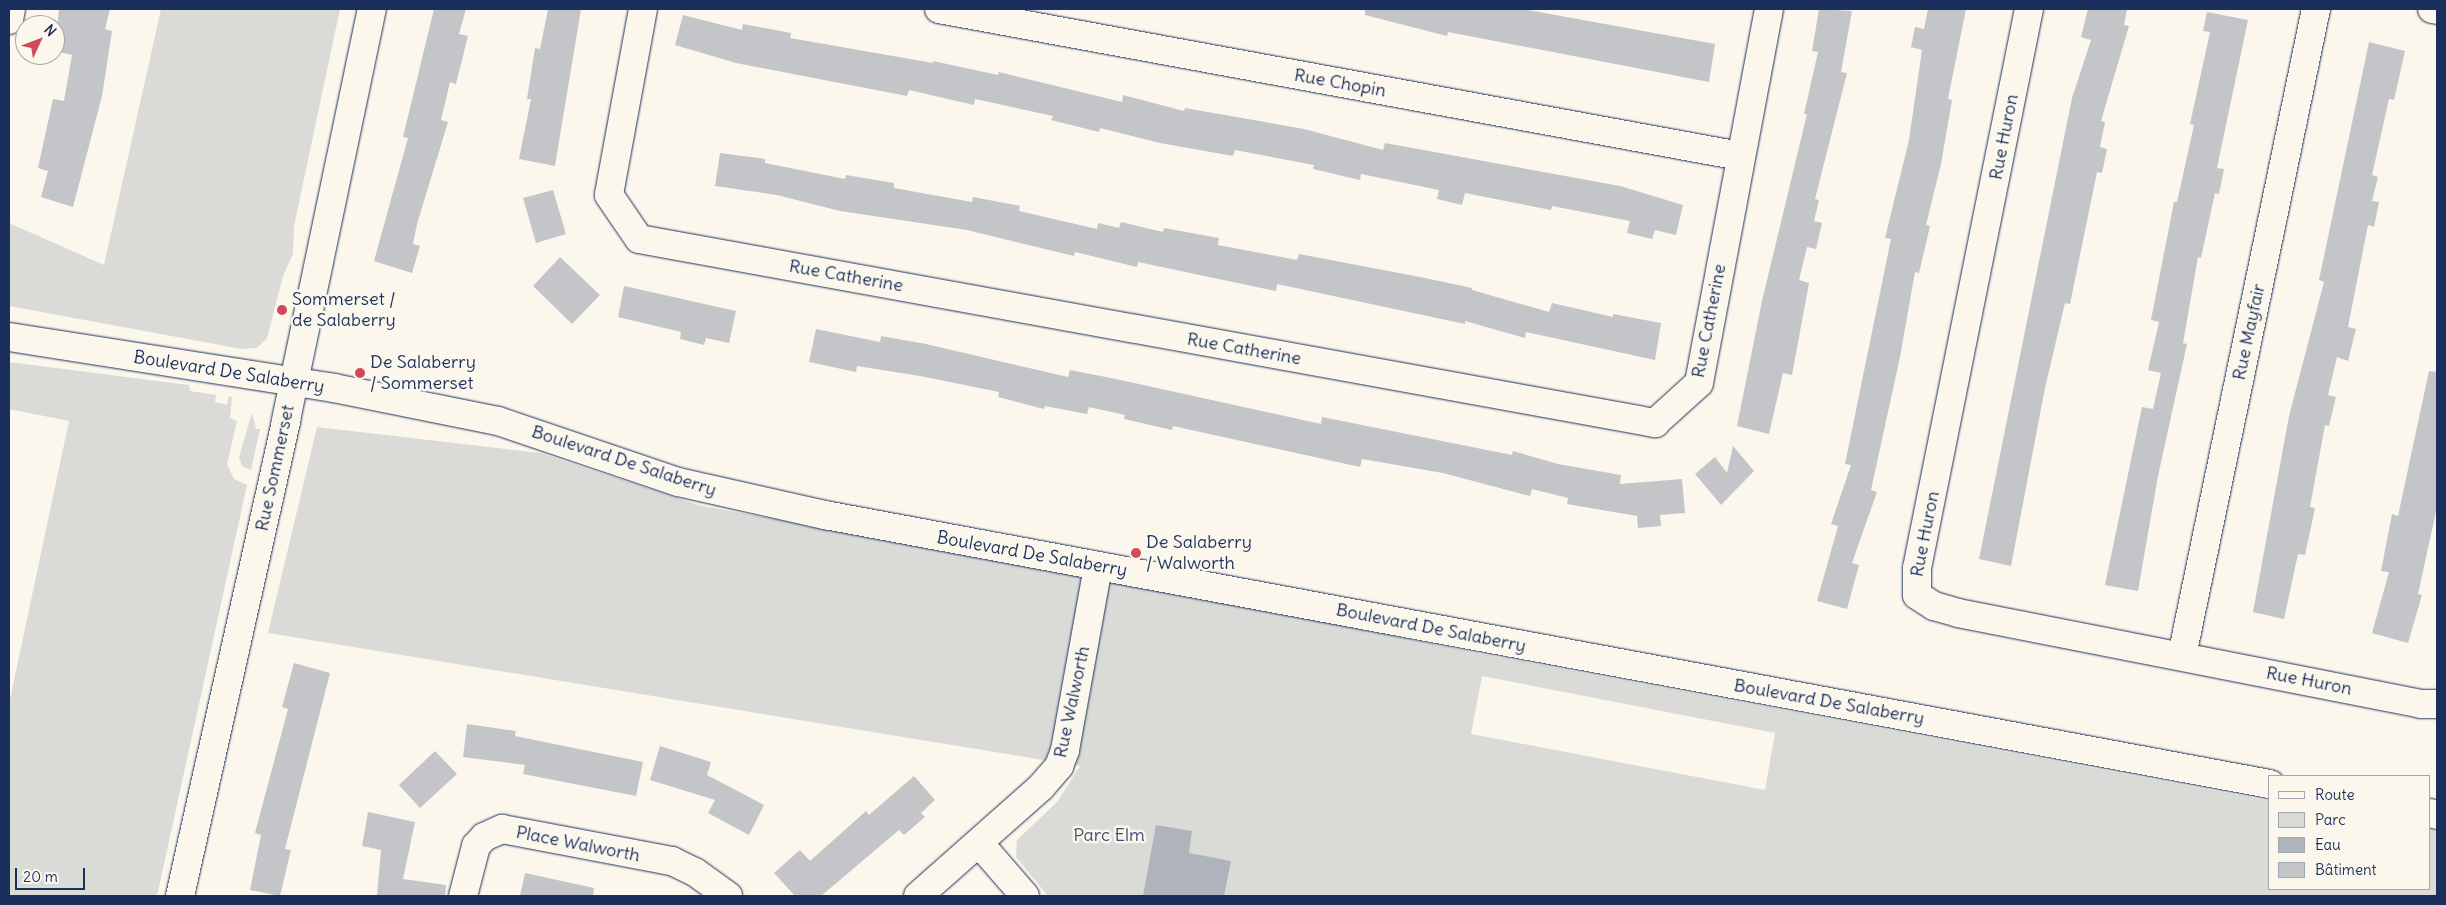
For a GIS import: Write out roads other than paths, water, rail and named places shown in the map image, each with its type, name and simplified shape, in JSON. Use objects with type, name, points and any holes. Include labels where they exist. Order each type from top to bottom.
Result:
[{"type":"street","points":[[9,20],[11,9]]},
{"type":"street","name":"Rue Sommerset","points":[[180,896],[293,382],[372,9]]},
{"type":"street","name":"Rue Catherine","points":[[643,9],[608,195],[639,239],[1655,423],[1699,383],[1769,9]]},
{"type":"street","name":"Rue Chopin","points":[[939,9],[1740,156]]},
{"type":"street","name":"Rue Huron","points":[[2029,9],[1919,558],[1916,591],[1919,598],[1928,604],[1958,613],[2421,704],[2437,704]]},
{"type":"street","name":"Rue Mayfair","points":[[2182,656],[2316,9]]},
{"type":"street","points":[[2432,9],[2437,10]]},
{"type":"street","name":"Boulevard De Salaberry","points":[[9,337],[293,382],[498,421],[648,473],[723,494],[1098,566],[2268,784]]},
{"type":"street","name":"Rue Walworth","points":[[918,896],[1042,788],[1059,766],[1065,750],[1098,566]]},
{"type":"street","name":"Place Walworth","points":[[464,896],[476,846],[489,834],[502,829],[672,861],[696,872],[728,896]]},
{"type":"street","points":[[979,843],[1025,896]]},
{"type":"water","points":[[1156,825],[1192,831],[1189,853],[1231,861],[1224,896],[1143,896]]},
{"type":"place","name":"Sommerset / de Salaberry","points":[[282,310]]},
{"type":"place","name":"De Salaberry / Sommerset","points":[[360,373]]},
{"type":"place","name":"De Salaberry / Walworth","points":[[1136,553]]},
{"type":"park label","name":"Parc Elm","points":[[1109,835]]}]
